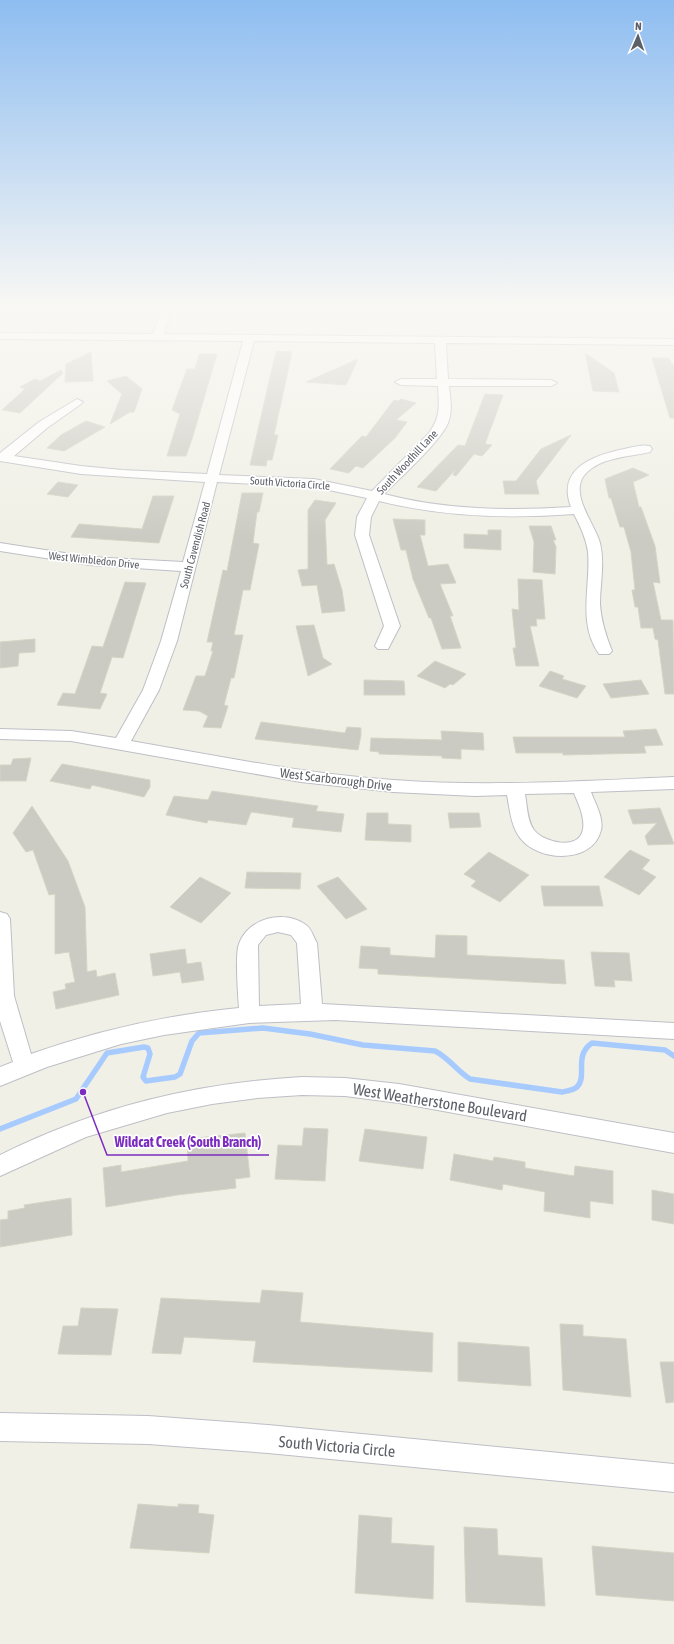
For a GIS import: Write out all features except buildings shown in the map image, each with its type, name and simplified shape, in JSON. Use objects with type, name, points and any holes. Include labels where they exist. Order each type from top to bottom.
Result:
[{"type":"street","name":"South Cavendish Road","points":[[121,744],[148,697],[161,668],[237,384]]},
{"type":"street","name":"South Woodhill Lane","points":[[383,646],[392,626],[362,535],[364,517],[375,496],[439,428],[445,410],[442,384]]},
{"type":"street","points":[[3,457],[43,425],[77,402]]},
{"type":"street","points":[[604,651],[594,624],[593,609],[595,554],[589,532],[574,499],[574,488],[577,477],[583,470],[599,459],[614,454],[646,448]]},
{"type":"street","name":"South Victoria Circle","points":[[3,457],[115,473],[314,483],[421,507],[475,513],[525,514],[579,510]]},
{"type":"street","name":"West Wimbledon Drive","points":[[0,547],[90,561],[189,567]]},
{"type":"street","name":"West Scarborough Drive","points":[[0,734],[71,736],[240,766],[328,779],[393,786],[475,790],[515,790],[674,783]]},
{"type":"street","points":[[515,790],[524,828],[528,836],[547,847],[563,849],[582,844],[588,839],[592,829],[581,788]]},
{"type":"street","points":[[0,919],[4,996],[16,1043],[25,1066]]},
{"type":"street","points":[[249,1014],[248,945],[253,935],[258,930],[271,926],[292,927],[302,934],[307,943],[312,1012]]},
{"type":"street","points":[[0,1077],[25,1066],[83,1047],[153,1028],[208,1018],[249,1014],[312,1012],[674,1031]]},
{"type":"street","name":"West Weatherstone Boulevard","points":[[0,1166],[67,1135],[125,1115],[191,1098],[225,1092],[296,1086],[344,1087],[397,1093],[674,1143]]},
{"type":"street","name":"South Victoria Circle","points":[[0,1427],[148,1430],[268,1439],[674,1478]]},
{"type":"waterway","points":[[0,1129],[76,1099],[107,1053],[144,1047],[148,1048],[150,1054],[143,1077],[146,1081],[175,1077],[180,1074],[192,1041],[199,1033],[263,1028],[310,1034],[363,1045],[435,1051],[445,1057],[470,1079],[562,1092],[577,1087],[581,1077],[583,1054],[586,1048],[592,1043],[665,1050],[674,1056]]},
{"type":"place","name":"Wildcat Creek (South Branch)","points":[[83,1092]]}]
